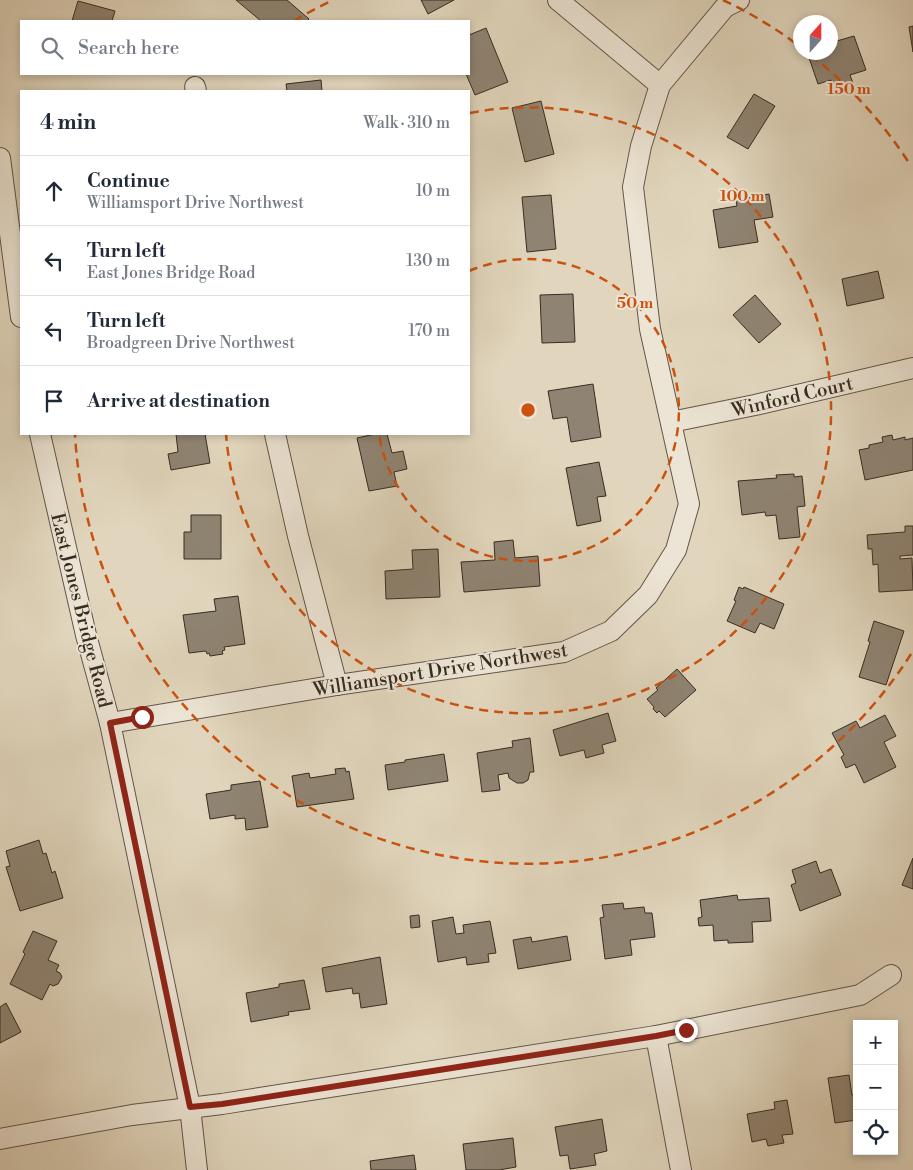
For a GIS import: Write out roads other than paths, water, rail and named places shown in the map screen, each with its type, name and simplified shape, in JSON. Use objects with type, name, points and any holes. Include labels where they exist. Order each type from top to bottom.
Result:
[{"type":"street","points":[[558,0],[660,85]]},
{"type":"street","name":"Williamsport Drive Northwest","points":[[110,723],[337,685],[564,652],[611,631],[648,595],[676,550],[689,504],[650,329],[633,187],[641,146],[660,85],[726,7],[740,0]]},
{"type":"street","points":[[0,158],[3,203],[20,311]]},
{"type":"street","name":"Winford Court","points":[[671,422],[755,405],[913,368]]},
{"type":"street","name":"East Jones Bridge Road","points":[[40,435],[86,635],[110,723],[190,1107],[197,1170]]},
{"type":"street","points":[[275,435],[298,536],[337,685]]},
{"type":"street","points":[[0,1139],[132,1115],[222,1104],[656,1036],[860,995],[891,975]]},
{"type":"street","points":[[656,1036],[681,1170]]}]
